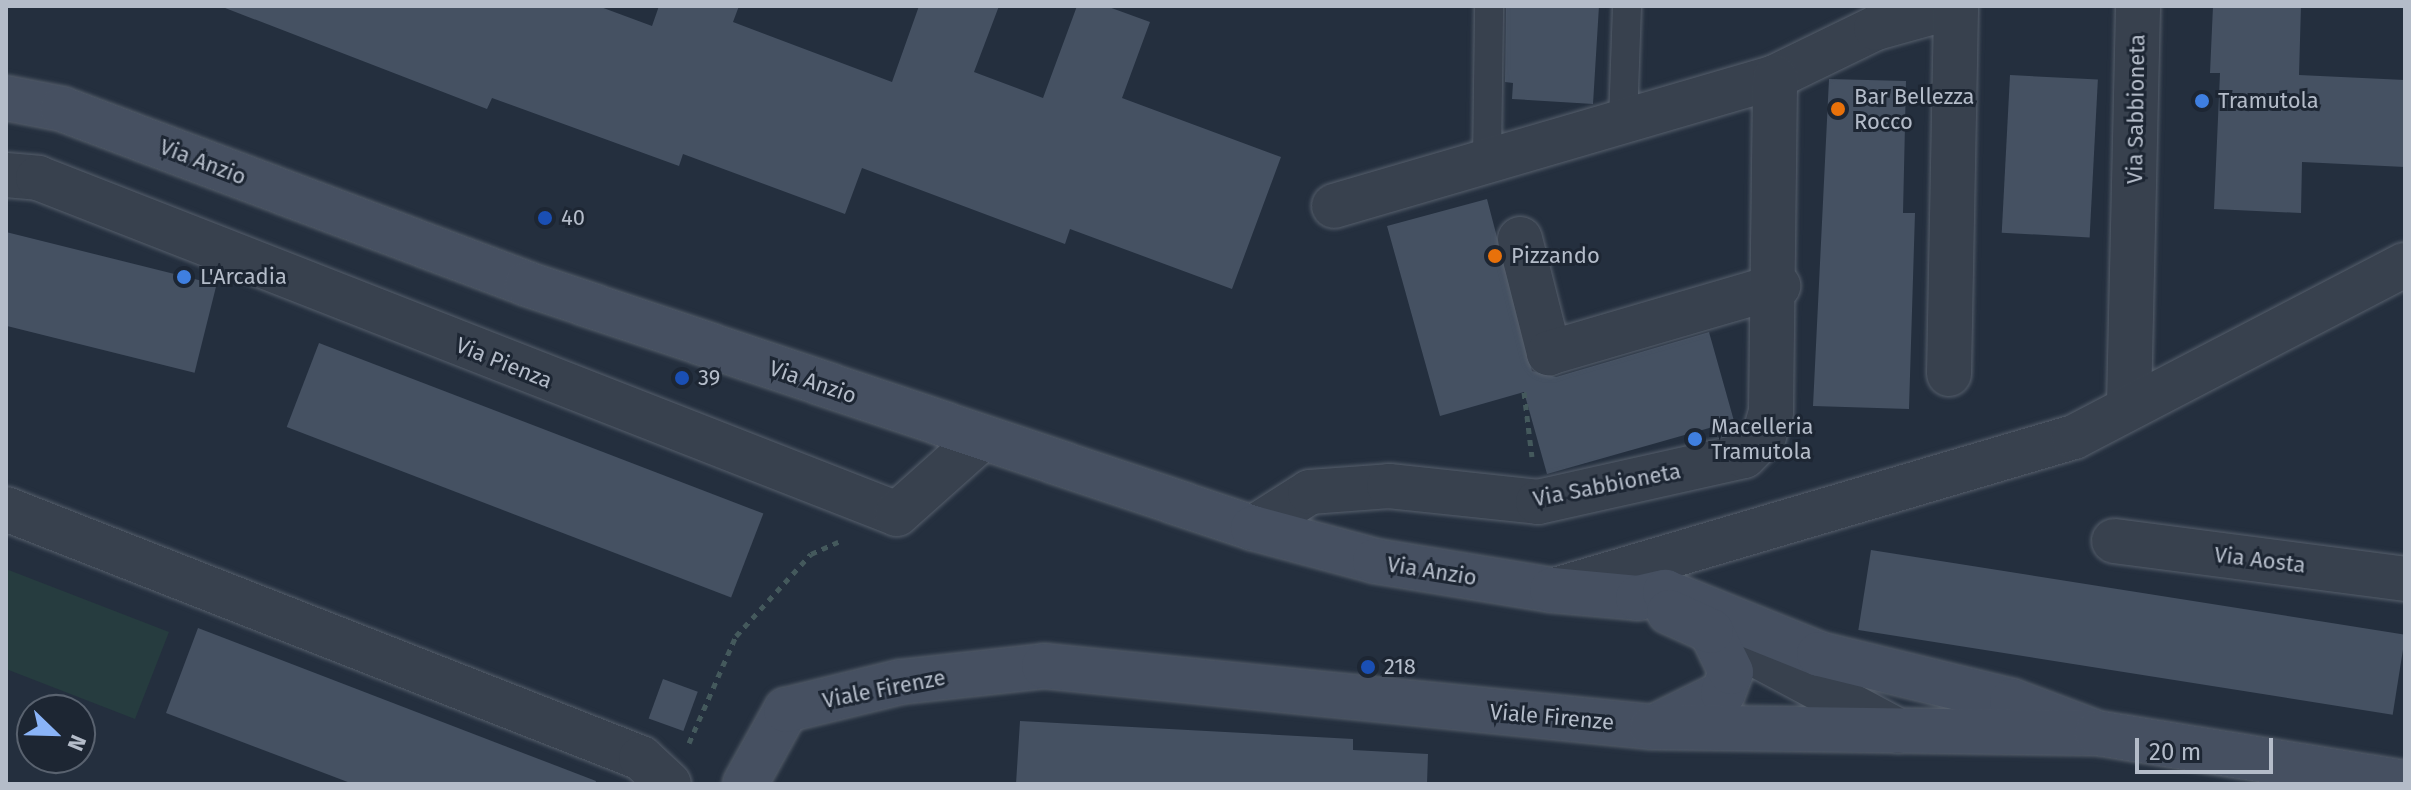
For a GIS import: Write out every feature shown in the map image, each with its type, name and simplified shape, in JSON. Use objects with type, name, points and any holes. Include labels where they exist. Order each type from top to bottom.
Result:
[{"type":"street","points":[[1334,206],[1487,158],[1775,77],[1876,17],[1956,6],[1949,374]]},
{"type":"street","name":"Via Sabbioneta","points":[[2129,404],[2138,6]]},
{"type":"street","name":"Via Sabbioneta","points":[[1253,528],[1310,492],[1389,486],[1538,502],[1744,456],[1764,436],[1771,412],[1778,286],[1775,77]]},
{"type":"street","name":"Via Anzio","points":[[6,98],[62,109],[527,284],[1253,528],[1375,561],[1552,590],[1638,598]]},
{"type":"street","name":"Via Pienza","points":[[6,175],[38,178],[897,514]]},
{"type":"street","points":[[1520,239],[1549,353],[1778,286]]},
{"type":"street","points":[[1552,590],[2074,437],[2129,404],[2405,265]]},
{"type":"street","points":[[897,514],[981,439]]},
{"type":"street","points":[[6,509],[655,771]]},
{"type":"street","name":"Via Aosta","points":[[2114,541],[2405,579]]},
{"type":"street","points":[[1638,598],[1665,592],[1819,654],[2012,701],[2097,733]]},
{"type":"street","points":[[1638,598],[1711,631],[1898,731]]},
{"type":"street","points":[[1652,727],[1723,693],[1731,672],[1711,631]]},
{"type":"street","name":"Viale Firenze","points":[[745,784],[786,710],[900,682],[1044,666],[1652,727],[2097,733],[2405,783]]},
{"type":"lane","points":[[1487,158],[1489,6]]},
{"type":"lane","points":[[1623,121],[1627,6]]},
{"type":"path","points":[[1524,392],[1538,502]]},
{"type":"path","points":[[655,771],[691,742],[736,636],[811,554],[897,514]]},
{"type":"green space","points":[[6,569],[169,632],[135,719],[96,704],[96,694],[70,694],[6,669]]},
{"type":"building","points":[[220,6],[598,6],[652,26],[659,6],[739,6],[733,22],[892,82],[919,6],[999,6],[974,72],[1043,98],[1077,6],[1106,6],[1150,22],[1122,98],[1281,157],[1232,289],[1070,229],[1065,244],[862,168],[845,214],[683,154],[679,166],[492,98],[487,109]]},
{"type":"building","points":[[1506,6],[1599,6],[1593,104],[1512,99],[1513,83],[1505,82]]},
{"type":"building","points":[[2213,6],[2301,6],[2299,75],[2405,80],[2405,167],[2302,162],[2301,213],[2214,209],[2220,73],[2210,73]]},
{"type":"building","points":[[2010,75],[2098,80],[2090,237],[2002,233]]},
{"type":"building","points":[[1829,79],[1906,81],[1903,213],[1915,213],[1909,409],[1813,406]]},
{"type":"building","points":[[1487,199],[1532,371],[1556,377],[1709,332],[1734,421],[1547,474],[1524,392],[1440,416],[1387,226]]},
{"type":"building","points":[[6,232],[217,284],[195,373],[6,326]]},
{"type":"building","points":[[319,343],[763,514],[731,598],[287,427]]},
{"type":"building","points":[[1871,550],[2405,635],[2393,715],[1858,630]]},
{"type":"building","points":[[198,628],[596,781],[595,784],[353,784],[166,713]]},
{"type":"building","points":[[663,679],[698,692],[683,731],[649,718]]},
{"type":"building","points":[[1020,721],[1353,739],[1353,750],[1428,754],[1427,784],[1016,784]]},
{"type":"place","name":"Tramutola","points":[[2202,101]]},
{"type":"place","name":"Bar Bellezza Rocco","points":[[1838,109]]},
{"type":"place","name":"40","points":[[545,218]]},
{"type":"place","name":"Pizzando","points":[[1495,256]]},
{"type":"place","name":"L'Arcadia","points":[[184,277]]},
{"type":"place","name":"39","points":[[682,378]]},
{"type":"place","name":"Macelleria Tramutola","points":[[1695,439]]},
{"type":"place","name":"218","points":[[1368,667]]}]
